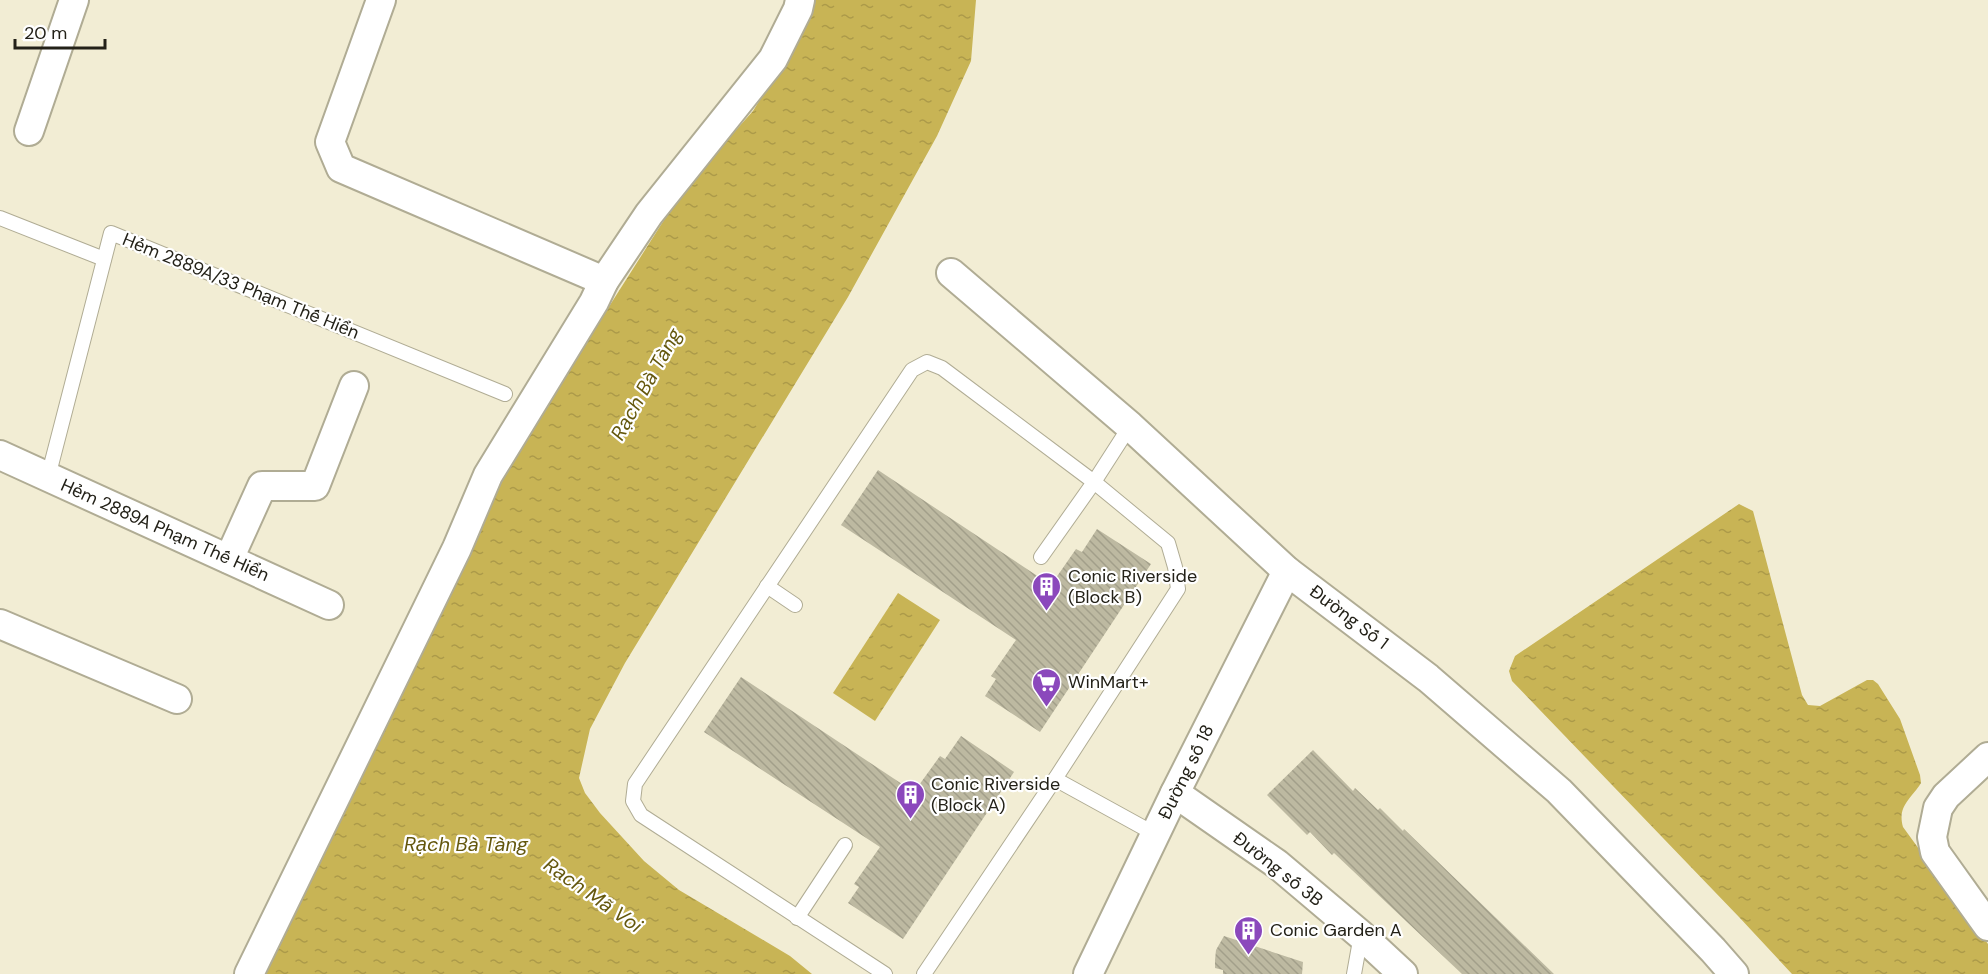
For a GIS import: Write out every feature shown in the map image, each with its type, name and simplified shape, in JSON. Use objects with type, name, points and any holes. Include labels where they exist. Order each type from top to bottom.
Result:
[{"type":"street","points":[[30,131],[74,0]]},
{"type":"street","points":[[381,0],[330,142],[341,168],[604,281]]},
{"type":"street","points":[[249,974],[458,548],[488,475],[594,302],[604,281],[649,214],[773,59],[798,9],[800,0]]},
{"type":"street","name":"Đường Số 1","points":[[951,273],[1130,426],[1287,570],[1428,678],[1558,791],[1734,974]]},
{"type":"street","points":[[229,559],[262,486],[315,486],[354,386]]},
{"type":"street","name":"Hẻm 2889A Phạm Thế Hiển","points":[[0,455],[329,605]]},
{"type":"street","name":"Đường số 18","points":[[1088,974],[1175,793],[1287,570]]},
{"type":"street","points":[[0,624],[177,699]]},
{"type":"street","points":[[1988,757],[1946,796],[1938,808],[1932,837],[1935,852],[1988,926]]},
{"type":"street","name":"Đường số 3B","points":[[1175,793],[1277,864],[1403,974]]},
{"type":"lane","points":[[0,218],[104,259]]},
{"type":"lane","name":"Hẻm 2889A/33 Phạm Thế Hiển","points":[[48,477],[111,233],[505,394]]},
{"type":"lane","points":[[885,974],[641,815],[633,801],[635,784],[767,586],[912,370],[927,362],[942,368],[1094,482],[1168,543],[1178,589],[1055,779],[924,974]]},
{"type":"lane","points":[[1041,556],[1094,482],[1130,426]]},
{"type":"lane","points":[[767,586],[795,605]]},
{"type":"lane","points":[[1055,779],[1155,834]]},
{"type":"lane","points":[[797,918],[845,845]]},
{"type":"lane","points":[[1354,974],[1361,935]]},
{"type":"water","name":"Rạch Bà Tàng","points":[[808,0],[976,0],[971,61],[937,136],[848,297],[625,663],[590,729],[579,778],[585,793],[600,813],[644,861],[679,890],[790,956],[812,974],[262,974],[491,502],[556,375],[610,305],[685,187],[753,111],[799,35]]},
{"type":"water","points":[[1739,504],[1753,511],[1802,695],[1808,705],[1820,706],[1867,680],[1873,680],[1878,684],[1900,719],[1921,783],[1903,808],[1903,827],[1988,944],[1988,974],[1792,974],[1512,681],[1509,671],[1515,656]]},
{"type":"water","points":[[898,593],[940,620],[875,721],[833,693]]},
{"type":"building","name":"Conic Riverside (Block B)","points":[[878,470],[1051,585],[1076,549],[1082,552],[1097,529],[1151,564],[1040,732],[985,696],[996,679],[991,676],[1016,640],[841,525]]},
{"type":"building","name":"Conic Riverside (Block A)","points":[[741,677],[914,792],[940,756],[945,759],[961,736],[1014,772],[903,939],[848,903],[859,887],[854,884],[880,847],[704,732]]},
{"type":"building","points":[[1313,750],[1353,791],[1355,788],[1403,831],[1404,829],[1554,974],[1462,974],[1334,853],[1332,855],[1310,832],[1307,835],[1267,795]]},
{"type":"building","name":"Conic Garden A","points":[[1224,936],[1303,962],[1302,974],[1223,974],[1223,970],[1215,968],[1215,960],[1216,950]]},
{"type":"place","name":"Conic Riverside (Block B)","points":[[1047,612]]},
{"type":"place","name":"WinMart+","points":[[1047,708]]},
{"type":"place","name":"Conic Riverside (Block A)","points":[[910,820]]},
{"type":"place","name":"Conic Garden A","points":[[1249,956]]},
{"type":"water label","name":"Rạch Mã Voi","points":[[593,895]]}]
